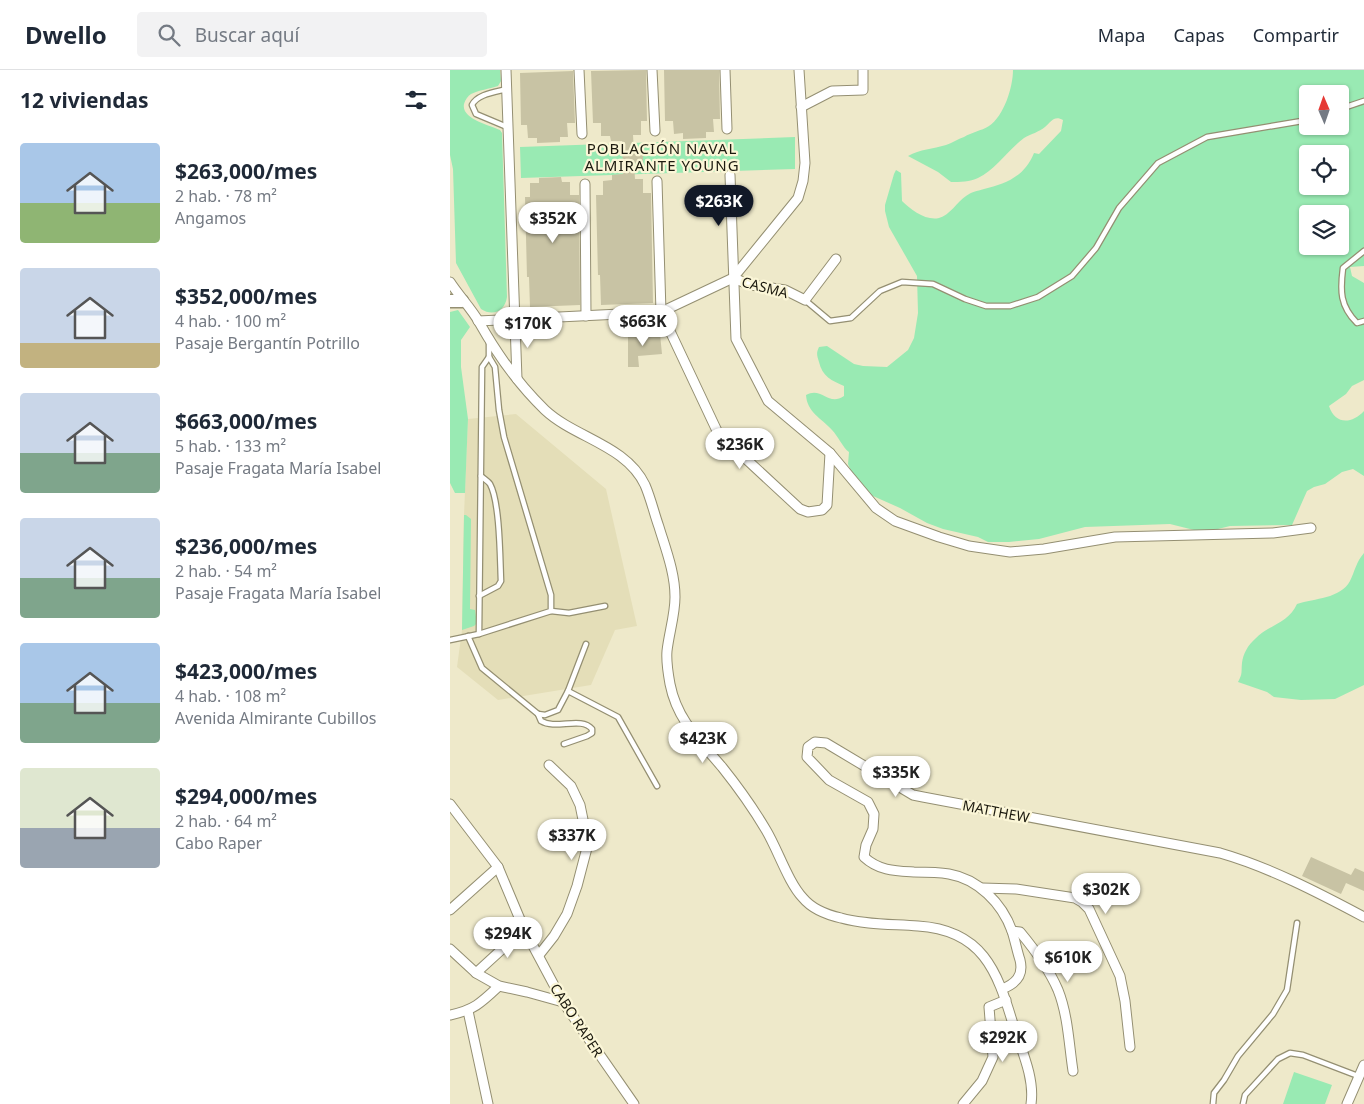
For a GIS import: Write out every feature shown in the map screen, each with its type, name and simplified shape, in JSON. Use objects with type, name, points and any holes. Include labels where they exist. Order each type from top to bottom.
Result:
[{"type":"street","points":[[506,70],[517,379]]},
{"type":"street","points":[[579,70],[582,134]]},
{"type":"street","points":[[652,70],[655,131]]},
{"type":"street","points":[[725,70],[727,129]]},
{"type":"street","points":[[478,321],[661,312],[733,278],[798,198],[803,182],[804,163],[799,70]]},
{"type":"street","points":[[801,107],[832,91],[863,90],[862,70]]},
{"type":"street","points":[[730,176],[736,339],[768,401],[830,453],[876,508],[895,521],[939,538],[969,546],[1010,552],[1044,549],[1115,537],[1273,534],[1311,528]]},
{"type":"street","points":[[657,182],[661,312],[718,433],[800,509],[808,512],[822,510],[827,505],[830,453]]},
{"type":"street","points":[[585,184],[586,316]]},
{"type":"street","name":"CASMA","points":[[733,278],[751,285],[785,290],[805,300],[836,259]]},
{"type":"street","points":[[450,282],[456,301],[478,321],[489,341],[517,379],[546,411],[559,421],[611,451],[638,473],[646,487],[653,507],[671,567],[674,585],[675,599],[667,654],[671,688],[688,727],[747,799],[767,831],[803,899],[830,915],[850,921],[922,926],[953,934],[970,942],[990,964],[1002,989],[1030,1081],[1031,1104]]},
{"type":"street","name":"MATTHEW","points":[[1002,989],[1017,981],[1021,971],[1021,964],[1012,931],[997,903],[982,888],[950,874],[894,871],[872,864],[864,857],[866,845],[873,829],[874,814],[868,802],[830,780],[807,757],[808,747],[815,742],[826,742],[913,794],[922,797],[1240,859],[1364,917]]},
{"type":"street","points":[[539,955],[568,914],[588,844],[580,805],[571,786],[549,765]]},
{"type":"street","name":"CABO RAPER","points":[[451,809],[498,867],[524,929],[563,1002],[634,1104]]},
{"type":"street","points":[[450,910],[498,867]]},
{"type":"street","points":[[982,888],[1016,889],[1068,897],[1082,902],[1089,909],[1120,976],[1130,1047]]},
{"type":"street","points":[[476,973],[524,929]]},
{"type":"street","points":[[1012,931],[1020,932],[1028,942],[1044,963],[1058,990],[1073,1071]]},
{"type":"street","points":[[450,950],[476,973],[499,986],[563,1002]]},
{"type":"street","points":[[450,1014],[468,1011],[480,1004],[499,986]]},
{"type":"street","points":[[963,1104],[982,1081],[993,1057],[989,1007],[1006,1000]]},
{"type":"street","points":[[468,1011],[488,1104]]},
{"type":"street","points":[[1347,1104],[1364,1065]]},
{"type":"lane","points":[[507,89],[479,97],[472,105],[476,114],[508,127]]},
{"type":"lane","points":[[1349,106],[1364,101]]},
{"type":"lane","points":[[805,300],[830,321],[851,318],[880,291],[902,282],[933,284],[965,299],[986,306],[1010,306],[1038,297],[1072,276],[1096,248],[1119,208],[1158,163],[1207,137],[1299,122]]},
{"type":"lane","points":[[1364,252],[1344,268],[1340,288],[1347,313],[1356,323],[1364,321]]},
{"type":"lane","points":[[489,341],[489,357],[495,367],[499,410],[504,437],[551,594],[551,611]]},
{"type":"lane","points":[[479,634],[482,367],[489,357]]},
{"type":"lane","points":[[480,596],[498,586],[501,581],[494,495],[489,482],[481,476]]},
{"type":"lane","points":[[450,640],[479,634],[551,611],[569,613],[605,606]]},
{"type":"lane","points":[[468,636],[482,668],[538,714],[546,715],[558,710],[568,692],[586,644]]},
{"type":"lane","points":[[568,692],[618,717],[657,786]]},
{"type":"lane","points":[[538,714],[540,721],[546,724],[567,725],[582,722],[589,725],[592,729],[592,733],[587,736],[564,744]]},
{"type":"lane","points":[[1213,1104],[1214,1093],[1238,1056],[1273,1014],[1287,990],[1297,923]]},
{"type":"lane","points":[[1242,1104],[1245,1096],[1278,1060],[1290,1053],[1303,1055],[1358,1076]]},
{"type":"shaded area","points":[[516,414],[606,489],[637,626],[615,630],[591,685],[498,700],[457,667],[462,630],[468,419]]},
{"type":"green space","points":[[450,70],[500,70],[501,81],[498,86],[471,94],[464,104],[464,109],[471,118],[500,130],[502,133],[507,297],[504,306],[494,312],[481,309],[456,263],[453,169],[450,155]]},
{"type":"green space","points":[[1013,70],[1364,70],[1364,266],[1350,267],[1352,276],[1364,283],[1364,380],[1352,386],[1346,394],[1329,406],[1335,417],[1344,420],[1354,418],[1364,411],[1364,476],[1353,469],[1342,472],[1325,484],[1307,491],[1292,525],[1230,526],[1198,531],[1170,524],[1085,527],[1039,539],[1009,542],[988,542],[978,537],[943,529],[927,523],[873,496],[854,478],[848,464],[849,452],[832,430],[815,414],[807,401],[806,395],[812,393],[834,399],[844,396],[844,386],[832,380],[822,371],[817,356],[818,349],[819,347],[827,346],[854,364],[887,367],[908,350],[914,338],[918,313],[917,276],[889,227],[885,211],[894,174],[896,170],[901,173],[902,201],[919,214],[929,218],[939,218],[947,214],[970,193],[1014,178],[1025,168],[1034,153],[1039,154],[1061,131],[1063,120],[1057,118],[1043,129],[1024,138],[990,170],[972,180],[951,182],[938,172],[908,156],[922,150],[946,145],[989,126],[999,115],[1009,93]]},
{"type":"green space","points":[[795,137],[795,169],[521,178],[520,147]]},
{"type":"green space","points":[[458,310],[470,327],[461,340],[461,367],[468,419],[465,493],[455,493],[450,483],[450,312]]},
{"type":"green space","points":[[464,515],[471,519],[470,609],[475,610],[477,623],[462,630]]},
{"type":"green space","points":[[1364,553],[1364,685],[1335,699],[1301,700],[1274,697],[1267,692],[1238,682],[1243,656],[1252,641],[1288,616],[1297,604],[1334,595],[1346,587],[1357,563]]},
{"type":"green space","points":[[1294,1072],[1332,1085],[1325,1104],[1283,1104]]},
{"type":"building","points":[[646,70],[647,121],[641,121],[641,135],[633,135],[634,152],[643,152],[643,163],[634,163],[635,179],[643,179],[643,193],[651,193],[653,303],[601,305],[600,275],[598,275],[596,195],[603,195],[603,181],[612,180],[612,175],[623,174],[622,141],[611,141],[610,136],[601,136],[601,123],[593,123],[591,71]]},
{"type":"building","points":[[664,70],[719,70],[720,119],[713,119],[714,132],[706,132],[706,138],[683,139],[683,133],[674,134],[673,121],[665,121]]},
{"type":"building","points":[[573,71],[575,123],[567,123],[568,137],[560,137],[560,142],[537,143],[537,138],[528,138],[527,125],[521,125],[520,73]]},
{"type":"building","points":[[561,177],[562,182],[570,182],[570,195],[579,195],[580,305],[530,307],[529,277],[527,277],[525,197],[530,197],[530,183],[539,183],[539,178]]},
{"type":"building","points":[[628,334],[660,334],[662,354],[638,356],[639,367],[628,367]]},
{"type":"building","points":[[1311,857],[1351,875],[1355,868],[1364,872],[1364,891],[1346,883],[1341,894],[1302,876]]},
{"type":"district","name":"POBLACIÓN NAVAL ALMIRANTE YOUNG","points":[[662,156]]}]
